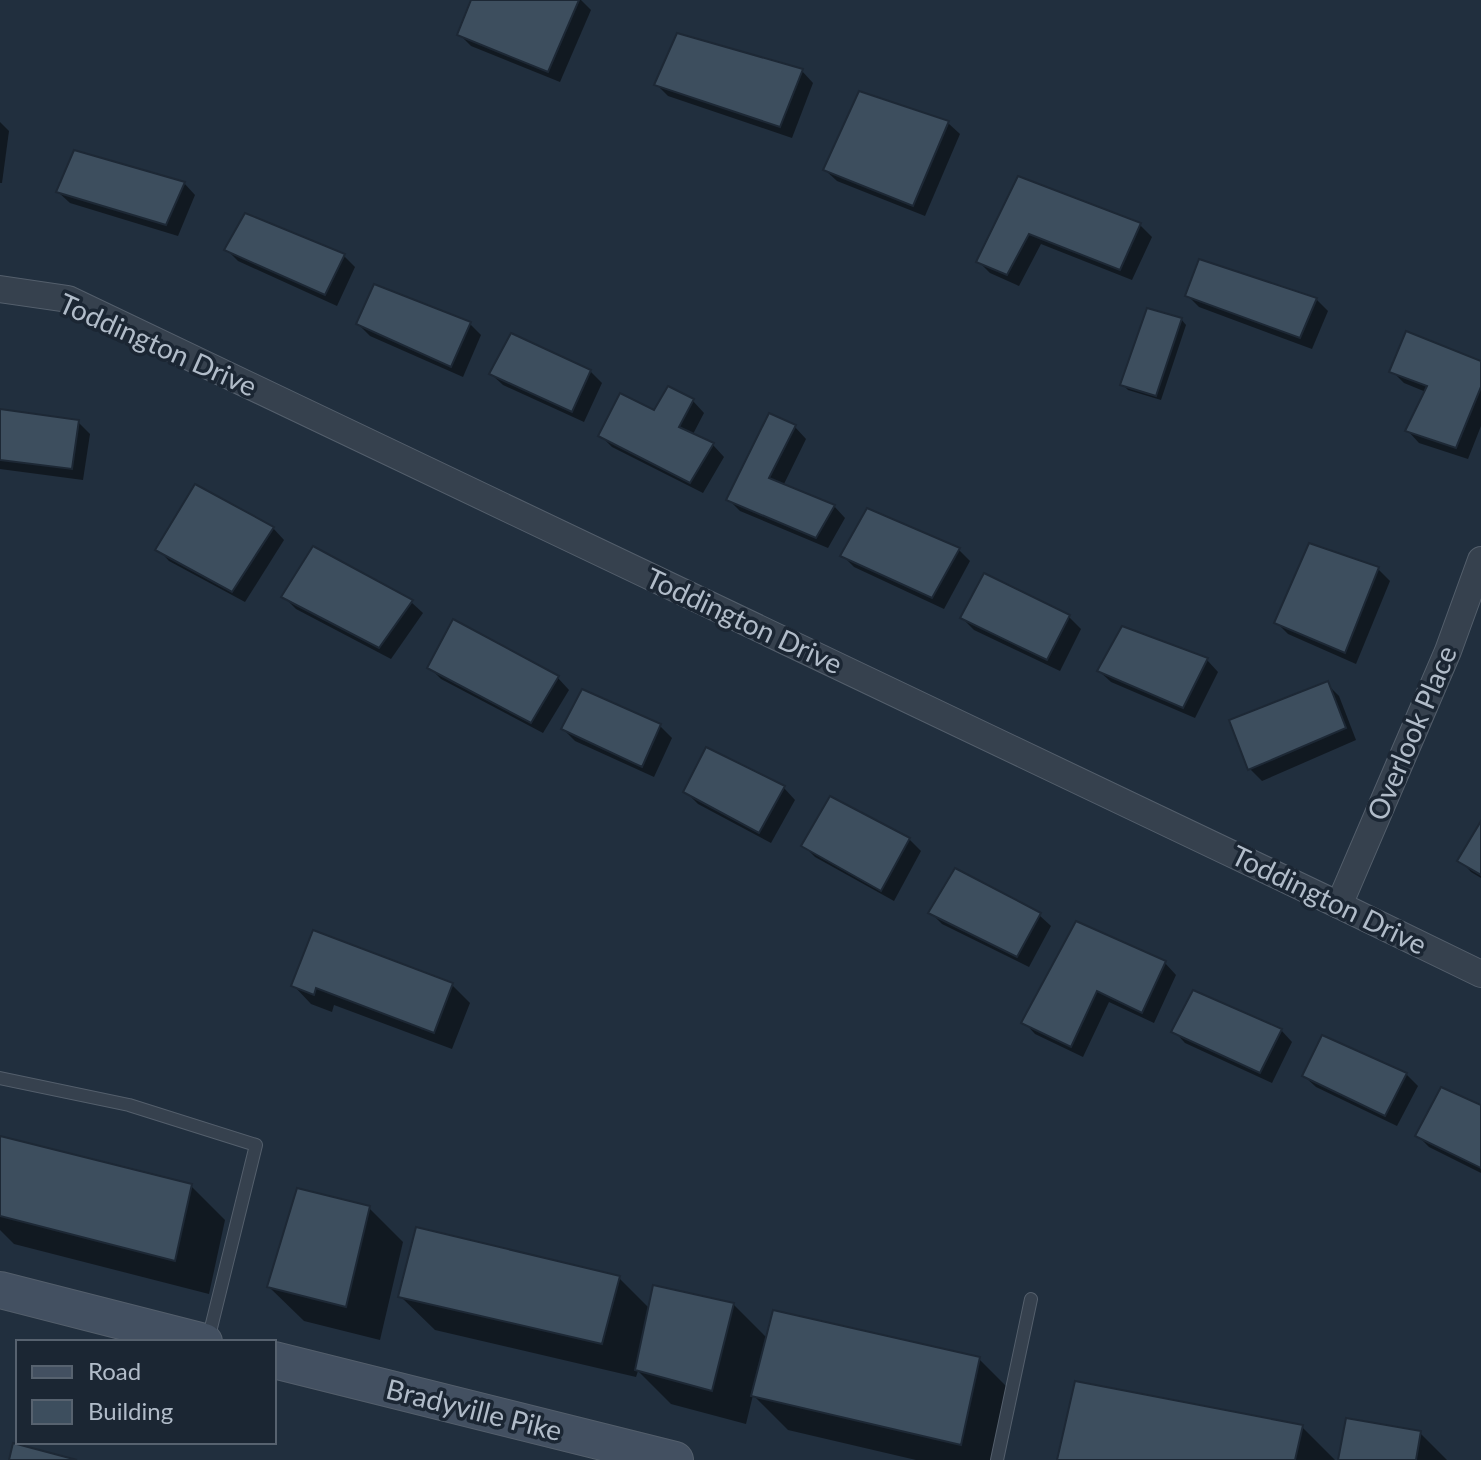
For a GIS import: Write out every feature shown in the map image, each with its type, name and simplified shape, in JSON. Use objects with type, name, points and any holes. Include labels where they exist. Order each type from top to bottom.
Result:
[{"type":"main road","points":[[0,1290],[198,1340]]},
{"type":"main road","name":"Bradyville Pike","points":[[276,1360],[675,1460]]},
{"type":"street","name":"Toddington Drive","points":[[0,289],[68,299],[1481,974]]},
{"type":"street","name":"Overlook Place","points":[[1339,905],[1448,651],[1481,560]]},
{"type":"lane","points":[[0,1078],[129,1105],[256,1145],[207,1340]]},
{"type":"lane","points":[[997,1460],[1031,1299]]},
{"type":"building","points":[[471,0],[579,0],[548,72],[457,35]]},
{"type":"building","points":[[677,33],[803,69],[780,127],[654,85]]},
{"type":"building","points":[[859,91],[949,121],[913,206],[823,170]]},
{"type":"building","points":[[74,150],[185,182],[166,225],[56,192]]},
{"type":"building","points":[[1018,176],[1141,223],[1120,270],[1029,234],[1007,275],[976,262]]},
{"type":"building","points":[[245,213],[345,254],[325,295],[224,250]]},
{"type":"building","points":[[1199,259],[1317,298],[1300,338],[1185,296]]},
{"type":"building","points":[[374,284],[471,322],[451,367],[356,324]]},
{"type":"building","points":[[1147,308],[1182,318],[1156,396],[1120,385]]},
{"type":"building","points":[[1406,331],[1481,361],[1481,387],[1456,448],[1405,431],[1427,386],[1389,372]]},
{"type":"building","points":[[511,333],[591,370],[572,412],[489,374]]},
{"type":"building","points":[[668,386],[694,399],[679,427],[714,443],[690,483],[598,436],[620,393],[654,410]]},
{"type":"building","points":[[0,409],[79,420],[72,469],[0,460]]},
{"type":"building","points":[[769,413],[796,425],[769,478],[835,505],[816,538],[726,500]]},
{"type":"building","points":[[195,484],[274,527],[232,592],[155,550]]},
{"type":"building","points":[[867,508],[960,548],[932,598],[840,556]]},
{"type":"building","points":[[1309,543],[1379,567],[1345,653],[1274,623]]},
{"type":"building","points":[[313,546],[413,600],[379,648],[281,597]]},
{"type":"building","points":[[984,573],[1070,615],[1047,660],[960,618]]},
{"type":"building","points":[[453,619],[559,676],[531,723],[427,668]]},
{"type":"building","points":[[1122,626],[1208,658],[1183,708],[1097,671]]},
{"type":"building","points":[[1328,681],[1346,728],[1248,770],[1229,720]]},
{"type":"building","points":[[582,689],[661,724],[642,767],[561,729]]},
{"type":"building","points":[[706,747],[785,786],[759,833],[683,792]]},
{"type":"building","points":[[830,796],[910,838],[881,891],[801,846]]},
{"type":"building","points":[[1481,821],[1481,875],[1457,861]]},
{"type":"building","points":[[955,868],[1041,913],[1017,957],[928,913]]},
{"type":"building","points":[[1076,921],[1166,961],[1142,1013],[1097,991],[1071,1047],[1021,1023]]},
{"type":"building","points":[[313,930],[453,983],[434,1033],[316,988],[314,995],[291,986]]},
{"type":"building","points":[[1193,990],[1282,1029],[1260,1073],[1171,1032]]},
{"type":"building","points":[[1322,1035],[1407,1073],[1385,1116],[1302,1076]]},
{"type":"building","points":[[1441,1087],[1481,1105],[1481,1168],[1415,1136]]},
{"type":"building","points":[[0,1136],[192,1184],[175,1261],[0,1216]]},
{"type":"building","points":[[297,1188],[370,1206],[346,1307],[267,1287]]},
{"type":"building","points":[[416,1227],[620,1276],[602,1344],[398,1297]]},
{"type":"building","points":[[653,1285],[734,1303],[712,1391],[635,1370]]},
{"type":"building","points":[[773,1310],[980,1357],[961,1445],[751,1396]]},
{"type":"building","points":[[1075,1381],[1303,1425],[1295,1460],[1057,1460]]},
{"type":"building","points":[[1346,1418],[1421,1431],[1416,1460],[1338,1460]]},
{"type":"building","points":[[13,1443],[77,1460],[9,1460]]}]
